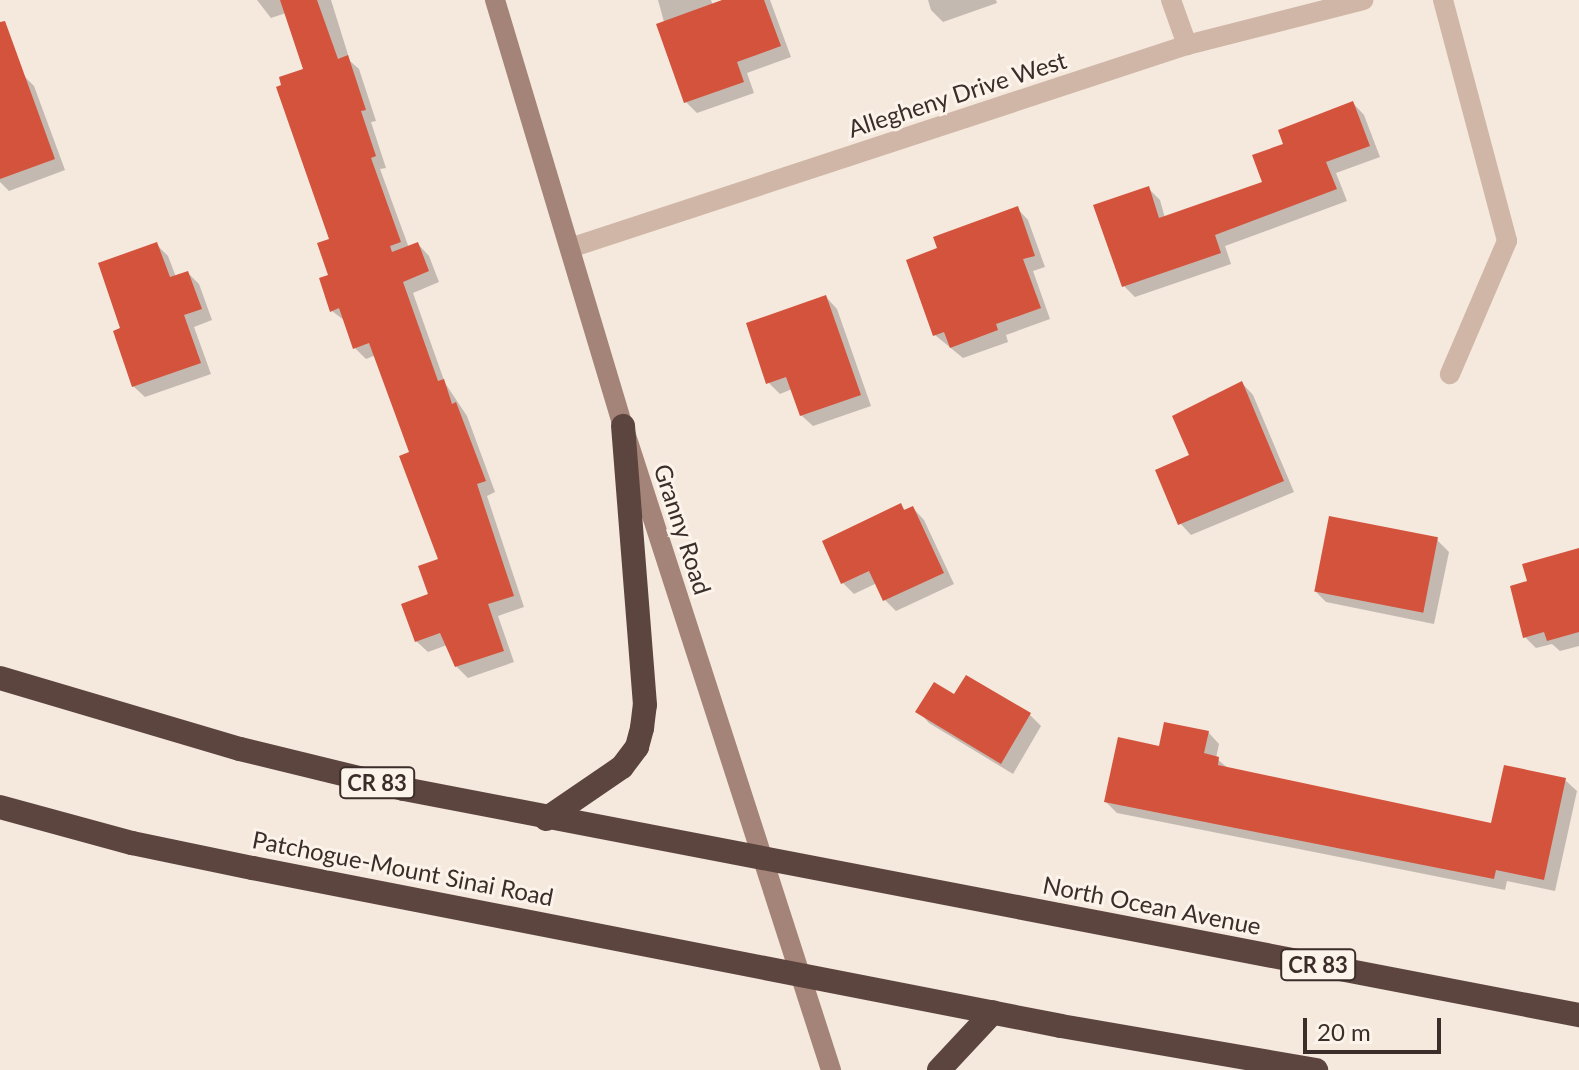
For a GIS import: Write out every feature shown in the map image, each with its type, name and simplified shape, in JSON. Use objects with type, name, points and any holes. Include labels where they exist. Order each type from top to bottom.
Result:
[{"type":"highway","points":[[546,819],[622,767],[637,747],[642,728],[645,705],[623,426]]},
{"type":"highway","name":"CR 83","points":[[0,678],[240,749],[404,789],[761,860]]},
{"type":"highway","name":"Patchogue-Mount Sinai Road","points":[[0,807],[132,843],[797,974]]},
{"type":"highway","name":"North Ocean Avenue","points":[[761,860],[1579,1015]]},
{"type":"highway","points":[[797,974],[1316,1070]]},
{"type":"highway","points":[[939,1070],[993,1012]]},
{"type":"street","name":"Granny Road","points":[[495,0],[623,426],[797,974],[831,1070]]},
{"type":"street","points":[[1171,0],[1187,45]]},
{"type":"street","name":"Allegheny Drive West","points":[[570,248],[1187,45],[1363,0]]},
{"type":"street","points":[[1443,0],[1507,241],[1450,374]]},
{"type":"building","points":[[280,0],[317,0],[338,59],[348,55],[366,110],[361,111],[376,156],[371,158],[401,242],[390,246],[392,252],[418,242],[429,271],[403,282],[438,381],[444,379],[452,404],[456,402],[486,481],[477,484],[514,596],[488,604],[504,651],[455,667],[440,633],[415,642],[401,604],[428,594],[418,566],[438,559],[399,456],[409,452],[369,343],[353,349],[339,308],[330,312],[319,278],[328,275],[317,243],[329,239],[276,87],[281,85],[279,77],[303,69]]},
{"type":"building","points":[[722,0],[764,0],[781,46],[737,62],[744,82],[684,103],[656,24]]},
{"type":"building","points":[[5,21],[55,159],[0,179],[0,22]]},
{"type":"building","points":[[1353,101],[1370,146],[1326,162],[1337,189],[1215,235],[1221,253],[1122,287],[1093,205],[1149,186],[1159,218],[1262,182],[1252,155],[1283,144],[1278,130]]},
{"type":"building","points":[[1018,206],[1035,256],[1023,259],[1041,308],[996,324],[998,330],[950,348],[944,332],[933,336],[906,260],[937,248],[933,237]]},
{"type":"building","points":[[157,242],[170,277],[188,271],[202,309],[184,315],[201,363],[132,387],[113,331],[120,328],[98,263]]},
{"type":"building","points":[[826,295],[861,395],[800,416],[786,377],[766,384],[746,323]]},
{"type":"building","points":[[1242,381],[1284,481],[1178,525],[1155,470],[1189,455],[1172,416]]},
{"type":"building","points":[[901,503],[904,510],[913,506],[944,573],[883,601],[869,571],[841,584],[822,541]]},
{"type":"building","points":[[1329,516],[1438,537],[1423,613],[1314,592]]},
{"type":"building","points":[[1579,548],[1579,632],[1547,641],[1544,632],[1523,638],[1510,586],[1527,581],[1522,564]]},
{"type":"building","points":[[966,675],[1031,713],[1001,764],[915,712],[934,682],[954,694]]},
{"type":"building","points":[[1164,722],[1209,731],[1204,753],[1219,757],[1218,765],[1491,823],[1504,765],[1566,778],[1544,880],[1496,870],[1494,879],[1104,802],[1118,737],[1159,746]]}]
